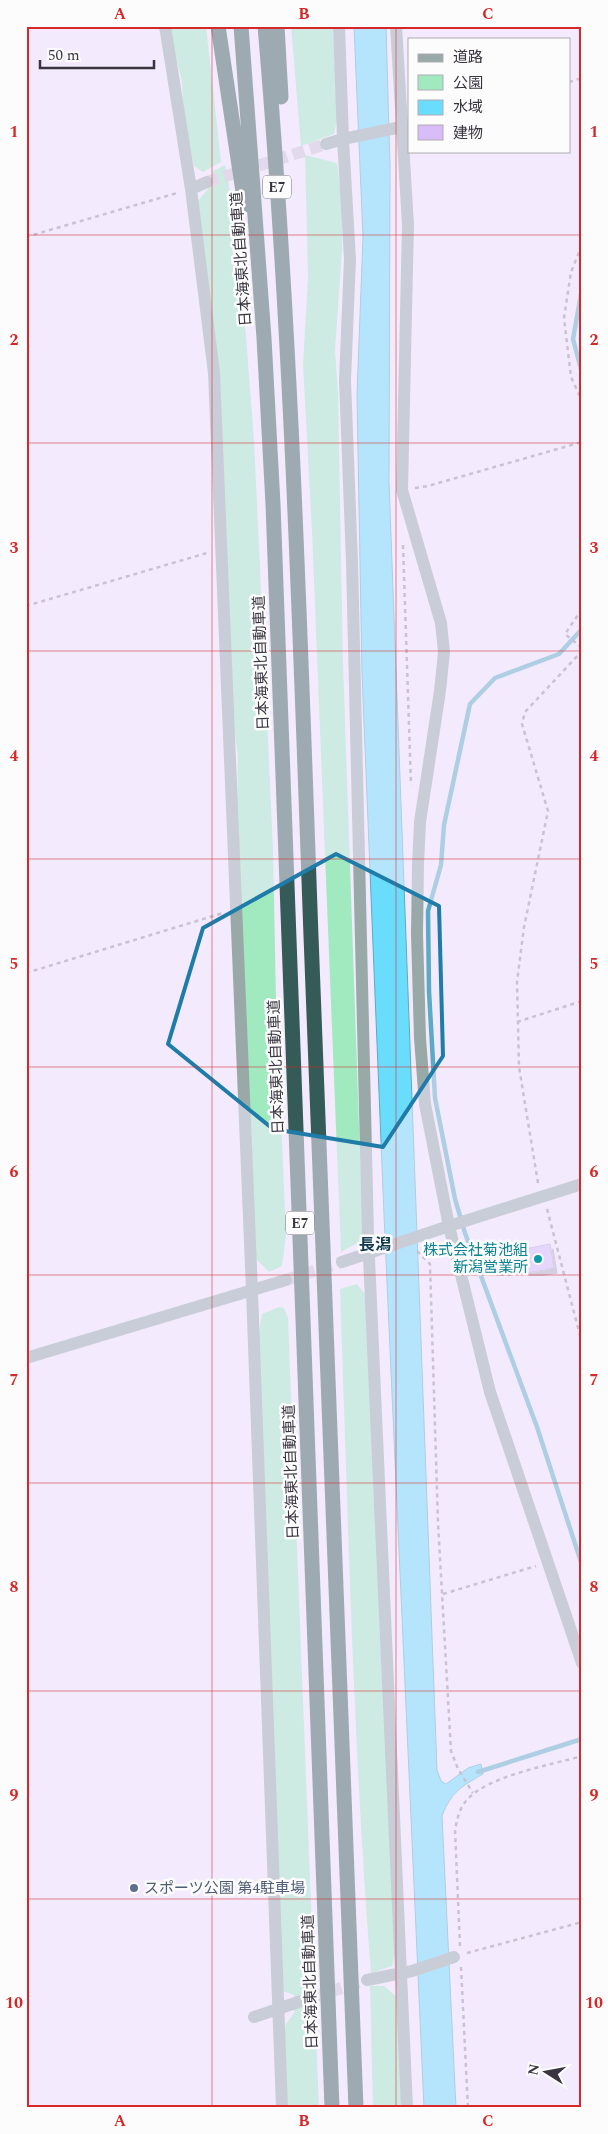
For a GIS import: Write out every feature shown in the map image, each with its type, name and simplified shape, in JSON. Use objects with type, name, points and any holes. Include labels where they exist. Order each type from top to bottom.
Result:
[{"type":"highway","points":[[218,26],[264,338]]},
{"type":"highway","name":"日本海東北自動車道","points":[[241,26],[264,338],[273,504],[332,2108]]},
{"type":"highway","name":"E7","points":[[264,26],[273,118],[300,625],[356,2108]]},
{"type":"highway","points":[[277,26],[287,236],[286,348]]},
{"type":"street","points":[[165,26],[191,189],[214,373],[252,1291],[282,2108]]},
{"type":"street","points":[[339,26],[347,138],[350,259],[345,380],[352,562],[371,1251],[406,1972],[407,2108]]},
{"type":"street","points":[[396,26],[408,226],[402,490],[441,623],[444,652],[420,822],[417,934],[420,1038],[425,1104],[490,1392],[582,1663]]},
{"type":"street","points":[[326,144],[401,127]]},
{"type":"street","points":[[191,189],[207,182]]},
{"type":"street","points":[[342,1262],[582,1184]]},
{"type":"street","points":[[26,1358],[286,1280]]},
{"type":"street","points":[[367,1980],[406,1972],[457,1956]]},
{"type":"street","points":[[254,2016],[313,1998]]},
{"type":"path","points":[[570,82],[582,78]]},
{"type":"path","points":[[26,237],[191,189]]},
{"type":"path","points":[[582,245],[570,272],[564,318],[571,377],[582,401]]},
{"type":"path","points":[[402,490],[428,486],[582,442]]},
{"type":"path","points":[[403,540],[411,793]]},
{"type":"path","points":[[26,606],[221,550]]},
{"type":"path","points":[[582,609],[565,634],[582,649],[525,712],[522,724],[548,811],[535,867],[519,958],[517,1022],[519,1067],[536,1179],[544,1196],[582,1343]]},
{"type":"path","points":[[26,973],[237,909]]},
{"type":"path","points":[[517,1022],[582,1001]]},
{"type":"path","points":[[422,1255],[430,1264],[438,1523],[450,1751],[458,1769],[473,1793]]},
{"type":"path","points":[[443,1594],[547,1562]]},
{"type":"path","points":[[468,2108],[457,1956],[455,1830],[461,1809],[473,1793],[503,1778],[582,1756]]},
{"type":"path","points":[[457,1956],[582,1922]]},
{"type":"highlighted area","points":[[336,854],[439,906],[443,1056],[383,1147],[273,1129],[168,1044],[203,928]]},
{"type":"green space","points":[[168,26],[206,26],[221,162],[203,172],[194,166],[184,120],[182,82]]},
{"type":"green space","points":[[291,26],[333,26],[337,120],[334,134],[301,146]]},
{"type":"green space","points":[[305,155],[337,163],[342,203],[342,251],[335,350],[338,392],[343,663],[363,1240],[341,1252],[312,532],[303,364],[308,278]]},
{"type":"green space","points":[[225,165],[238,233],[254,440],[273,848],[276,1001],[286,1235],[282,1266],[269,1272],[254,1257],[237,809],[238,755],[231,707],[224,542],[196,203],[208,189],[213,171]]},
{"type":"green space","points":[[357,1284],[368,1298],[397,1943],[392,1966],[371,1973],[355,1717],[340,1289]]},
{"type":"green space","points":[[279,1307],[284,1308],[288,1318],[319,2108],[279,2108],[276,2038],[294,2013],[294,1995],[274,1988],[258,1338],[262,1314]]},
{"type":"green space","points":[[370,1986],[384,1986],[398,1998],[403,2108],[373,2108]]},
{"type":"water","points":[[354,26],[386,26],[390,167],[389,482],[437,1770],[441,1781],[446,1784],[468,1768],[481,1764],[483,1774],[453,1795],[442,1816],[456,2108],[424,2108],[362,674],[357,394],[363,237]]},
{"type":"building","points":[[550,1244],[554,1268],[527,1273],[525,1267],[491,1273],[489,1256]]},
{"type":"waterway","points":[[582,289],[573,339],[582,373]]},
{"type":"waterway","points":[[582,629],[559,654],[495,678],[470,704],[444,825],[441,865],[428,911],[429,991],[435,1098],[455,1199],[465,1233],[537,1427],[582,1565]]},
{"type":"waterway","points":[[478,1772],[582,1739]]},
{"type":"tunnel","points":[[207,182],[326,144]]},
{"type":"tunnel","points":[[286,1280],[342,1262]]},
{"type":"tunnel","points":[[313,1997],[367,1980]]},
{"type":"place","name":"株式会社菊池組 新潟営業所","points":[[538,1259]]},
{"type":"place","name":"スポーツ公園 第4駐車場","points":[[134,1888]]},
{"type":"district","name":"長潟","points":[[375,1244]]}]
